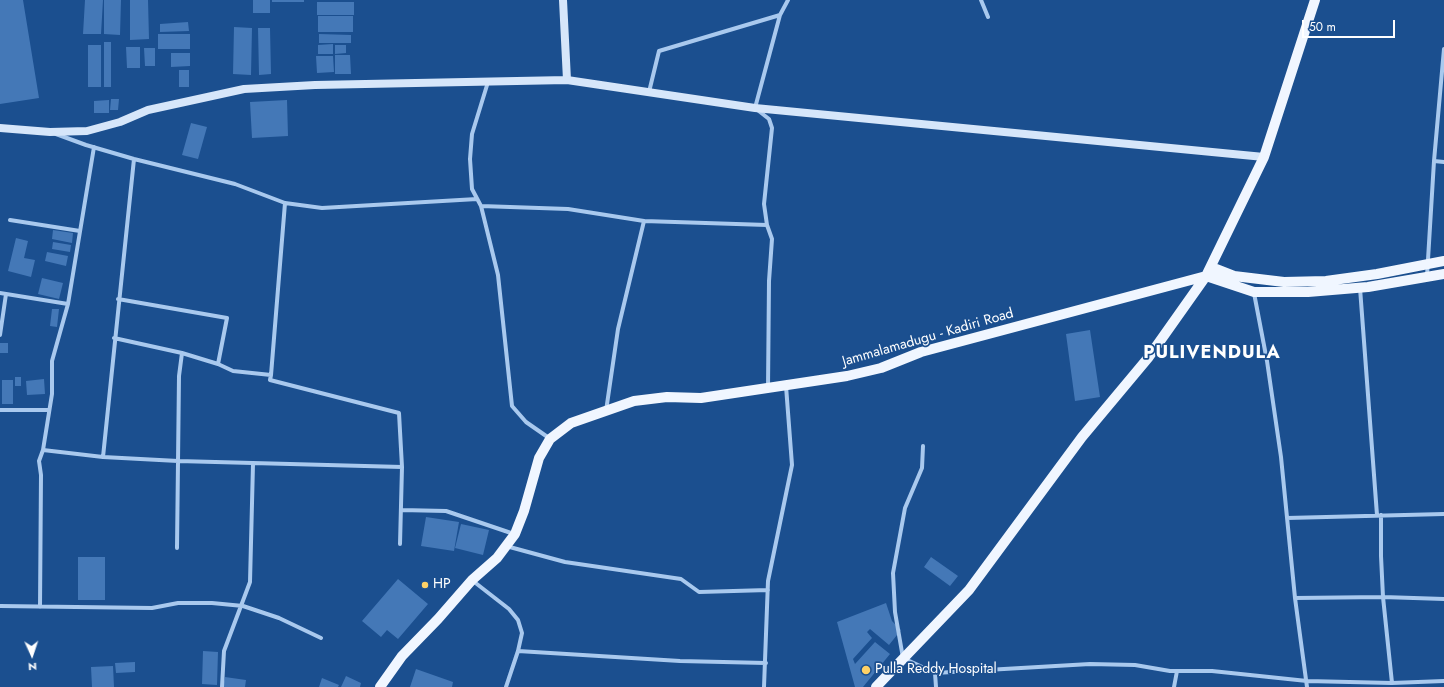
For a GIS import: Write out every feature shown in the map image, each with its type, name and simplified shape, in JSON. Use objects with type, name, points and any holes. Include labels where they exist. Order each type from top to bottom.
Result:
[{"type":"main road","points":[[563,0],[567,80]]},
{"type":"main road","points":[[876,687],[969,590],[1082,437],[1148,358],[1209,272],[1264,157],[1315,0]]},
{"type":"main road","points":[[0,128],[50,132],[87,131],[120,122],[148,110],[244,89],[567,80],[755,108],[1264,157]]},
{"type":"main road","points":[[1209,272],[1284,282],[1326,281],[1444,262]]},
{"type":"main road","points":[[1209,272],[1254,292],[1308,292],[1360,288],[1444,274]]},
{"type":"main road","name":"Jammalamadugu - Kadiri Road","points":[[380,687],[402,656],[438,619],[472,580],[497,558],[515,534],[524,511],[539,458],[550,438],[571,423],[634,401],[667,397],[701,398],[847,376],[881,368],[921,352],[1209,272]]},
{"type":"street","points":[[768,388],[769,281],[772,239],[767,225],[764,204],[772,128],[769,119],[755,108],[780,15],[788,0]]},
{"type":"street","points":[[981,0],[988,16]]},
{"type":"street","points":[[649,92],[659,51],[780,15]]},
{"type":"street","points":[[1426,278],[1434,161],[1444,50]]},
{"type":"street","points":[[488,82],[472,134],[470,159],[472,189],[481,206],[498,275],[512,406],[526,422],[550,438]]},
{"type":"street","points":[[1439,108],[1444,108]]},
{"type":"street","points":[[50,132],[94,148],[235,184],[285,203],[322,208],[478,199]]},
{"type":"street","points":[[40,607],[41,475],[39,461],[44,450],[49,410],[52,361],[68,304],[94,148]]},
{"type":"street","points":[[103,457],[118,299],[134,159]]},
{"type":"street","points":[[1434,161],[1444,162]]},
{"type":"street","points":[[285,203],[270,380],[400,413],[402,467],[400,544]]},
{"type":"street","points":[[481,206],[568,209],[644,221],[767,225]]},
{"type":"street","points":[[10,220],[80,232]]},
{"type":"street","points":[[606,411],[618,328],[644,221]]},
{"type":"street","points":[[1360,288],[1379,515],[1383,597],[1392,683]]},
{"type":"street","points":[[1254,292],[1269,376],[1281,457],[1295,598],[1307,687]]},
{"type":"street","points":[[0,293],[68,304]]},
{"type":"street","points":[[0,336],[6,294]]},
{"type":"street","points":[[118,299],[226,318],[218,364]]},
{"type":"street","points":[[114,338],[182,353],[218,364],[233,371],[271,375]]},
{"type":"street","points":[[177,548],[179,376],[182,353]]},
{"type":"street","points":[[764,687],[768,590],[775,543],[792,465],[786,386]]},
{"type":"street","points":[[0,410],[49,410]]},
{"type":"street","points":[[923,446],[922,468],[905,508],[893,574],[895,612],[903,658],[935,673],[1090,664],[1135,665],[1177,671],[1212,671],[1307,681],[1392,683],[1444,681]]},
{"type":"street","points":[[44,450],[103,457],[178,461],[402,467]]},
{"type":"street","points":[[222,687],[224,651],[243,606],[250,582],[253,464]]},
{"type":"street","points":[[401,510],[446,511],[515,534]]},
{"type":"street","points":[[1287,518],[1444,514]]},
{"type":"street","points":[[505,546],[565,562],[681,579],[699,592],[768,590]]},
{"type":"street","points":[[472,580],[509,609],[518,620],[522,634],[506,687]]},
{"type":"street","points":[[1295,598],[1383,597],[1444,599]]},
{"type":"street","points":[[0,606],[152,608],[178,603],[243,606],[279,618],[321,638]]},
{"type":"street","points":[[518,651],[680,661],[766,663]]},
{"type":"street","points":[[1174,687],[1177,671]]},
{"type":"street","points":[[935,673],[936,687]]},
{"type":"building","points":[[0,0],[23,0],[39,98],[0,104]]},
{"type":"building","points":[[85,0],[103,0],[101,34],[83,34]]},
{"type":"building","points":[[104,0],[121,0],[120,35],[104,34]]},
{"type":"building","points":[[130,0],[148,0],[149,39],[130,40]]},
{"type":"building","points":[[253,0],[270,0],[270,13],[253,13]]},
{"type":"building","points":[[272,0],[304,0],[304,2],[272,2]]},
{"type":"building","points":[[317,2],[354,2],[354,15],[317,15]]},
{"type":"building","points":[[318,16],[353,16],[353,32],[318,32]]},
{"type":"building","points":[[188,22],[189,31],[160,32],[160,24]]},
{"type":"building","points":[[234,27],[252,28],[251,75],[233,74]]},
{"type":"building","points":[[258,28],[270,28],[271,74],[259,75]]},
{"type":"building","points":[[158,34],[190,34],[190,49],[158,49]]},
{"type":"building","points":[[319,34],[351,35],[351,43],[319,43]]},
{"type":"building","points":[[104,42],[111,42],[111,87],[104,87]]},
{"type":"building","points":[[333,44],[333,54],[318,54],[318,45]]},
{"type":"building","points":[[88,45],[101,45],[101,87],[88,87]]},
{"type":"building","points":[[335,45],[346,45],[346,53],[335,54]]},
{"type":"building","points":[[126,47],[140,47],[140,68],[127,68]]},
{"type":"building","points":[[144,48],[155,48],[155,66],[145,66]]},
{"type":"building","points":[[171,53],[190,53],[190,66],[171,67]]},
{"type":"building","points":[[335,55],[350,55],[351,74],[335,74]]},
{"type":"building","points":[[316,56],[333,56],[334,72],[317,73]]},
{"type":"building","points":[[179,70],[189,70],[189,87],[179,87]]},
{"type":"building","points":[[111,99],[119,99],[118,110],[110,110]]},
{"type":"building","points":[[109,100],[109,113],[94,113],[94,101]]},
{"type":"building","points":[[287,100],[288,136],[252,138],[250,102]]},
{"type":"building","points":[[191,123],[207,127],[198,159],[182,155]]},
{"type":"building","points":[[53,230],[73,233],[72,243],[52,239]]},
{"type":"building","points":[[16,238],[28,241],[24,258],[35,260],[31,277],[8,271]]},
{"type":"building","points":[[53,242],[71,245],[70,252],[52,249]]},
{"type":"building","points":[[47,252],[68,256],[66,266],[45,261]]},
{"type":"building","points":[[42,278],[63,283],[59,299],[38,294]]},
{"type":"building","points":[[52,309],[59,309],[57,327],[50,326]]},
{"type":"building","points":[[1090,330],[1100,397],[1075,401],[1066,334]]},
{"type":"building","points":[[0,343],[8,343],[8,353],[0,353]]},
{"type":"building","points":[[15,377],[21,377],[21,386],[15,386]]},
{"type":"building","points":[[44,379],[45,394],[27,395],[26,381]]},
{"type":"building","points":[[2,380],[13,380],[13,404],[2,404]]},
{"type":"building","points":[[426,517],[459,522],[454,551],[421,546]]},
{"type":"building","points":[[461,524],[489,530],[483,555],[455,548]]},
{"type":"building","points":[[78,557],[105,557],[105,600],[78,600]]},
{"type":"building","points":[[931,557],[958,576],[950,586],[924,567]]},
{"type":"building","points":[[398,579],[428,604],[398,639],[387,630],[381,637],[362,621]]},
{"type":"building","points":[[886,603],[892,621],[901,630],[889,645],[870,629],[867,632],[872,638],[853,659],[855,664],[875,642],[890,654],[863,687],[855,687],[837,622]]},
{"type":"building","points":[[203,651],[218,652],[217,685],[202,684]]},
{"type":"building","points":[[135,662],[135,672],[116,673],[115,663]]},
{"type":"building","points":[[113,666],[114,687],[92,687],[91,667]]},
{"type":"building","points":[[416,669],[453,682],[452,687],[410,687]]},
{"type":"building","points":[[346,676],[361,683],[360,687],[341,687]]},
{"type":"building","points":[[225,677],[246,680],[245,687],[223,687]]},
{"type":"building","points":[[322,678],[339,685],[338,687],[319,687]]},
{"type":"place","name":"HP","points":[[425,585]]},
{"type":"place","name":"Pulla Reddy Hospital","points":[[866,670]]},
{"type":"district","name":"PULIVENDULA","points":[[1212,354]]}]
